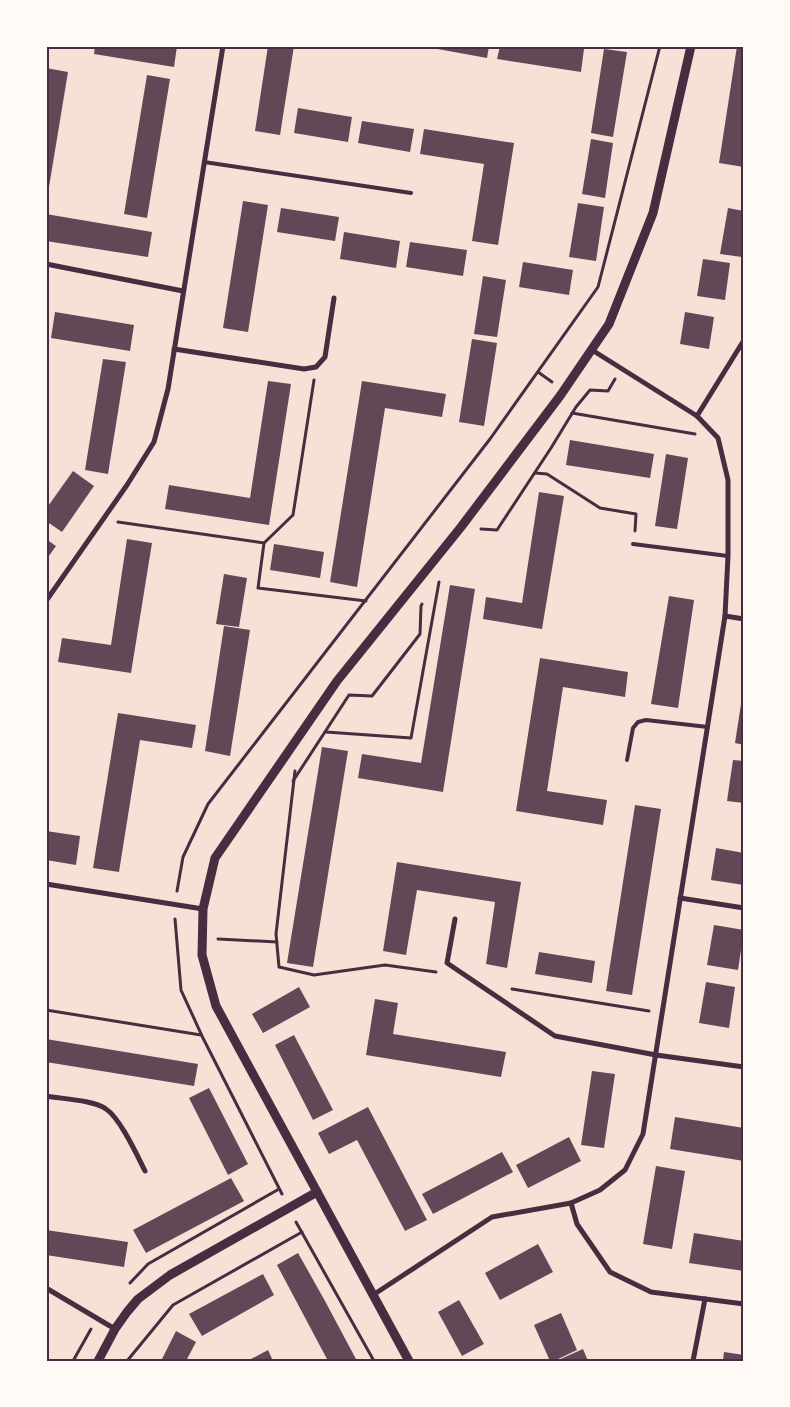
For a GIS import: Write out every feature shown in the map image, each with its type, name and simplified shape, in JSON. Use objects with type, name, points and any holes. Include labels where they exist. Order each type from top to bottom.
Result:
[{"type":"street","points":[[46,601],[103,520],[154,442],[168,389],[223,46]]},
{"type":"street","points":[[409,1361],[216,1006],[202,956],[203,909],[215,858],[337,681],[461,528],[592,350],[609,324],[653,213],[691,46]]},
{"type":"street","points":[[46,264],[184,291]]},
{"type":"street","points":[[174,350],[304,369],[316,367],[325,356],[334,298]]},
{"type":"street","points":[[697,416],[744,340]]},
{"type":"street","points":[[373,1294],[492,1217],[571,1203],[600,1190],[625,1170],[643,1134],[725,616],[728,556],[728,480],[718,438],[697,416],[592,350]]},
{"type":"street","points":[[725,616],[744,619]]},
{"type":"street","points":[[46,884],[203,909]]},
{"type":"street","points":[[680,898],[744,908]]},
{"type":"street","points":[[455,918],[447,963],[555,1036],[656,1055],[744,1067]]},
{"type":"street","points":[[46,1096],[93,1104],[106,1109],[117,1121],[146,1171]]},
{"type":"street","points":[[98,1361],[115,1329],[138,1299],[170,1275],[317,1192]]},
{"type":"street","points":[[571,1203],[577,1224],[610,1272],[650,1292],[744,1304]]},
{"type":"street","points":[[46,1288],[115,1329]]},
{"type":"street","points":[[692,1361],[705,1299]]},
{"type":"lane","points":[[204,162],[412,193]]},
{"type":"lane","points":[[633,544],[728,556]]},
{"type":"lane","points":[[627,760],[633,728],[638,722],[646,720],[708,727]]},
{"type":"path","points":[[374,1361],[289,1208],[181,990],[174,905],[183,857],[208,804],[490,439],[598,287],[660,46]]},
{"type":"path","points":[[316,367],[293,515],[264,543],[258,588],[366,601]]},
{"type":"path","points":[[479,528],[497,530],[572,412],[590,390],[608,391],[621,368]]},
{"type":"path","points":[[572,412],[718,438]]},
{"type":"path","points":[[535,473],[547,474],[600,508],[636,514],[633,544]]},
{"type":"path","points":[[103,520],[264,543]]},
{"type":"path","points":[[326,732],[411,738],[439,581],[435,588]]},
{"type":"path","points":[[293,781],[349,695],[372,696],[420,634],[420,606],[425,600]]},
{"type":"path","points":[[299,736],[276,934],[279,967],[314,975],[385,964],[440,972]]},
{"type":"path","points":[[202,939],[277,942]]},
{"type":"path","points":[[507,988],[662,1013]]},
{"type":"path","points":[[46,1010],[202,1035]]},
{"type":"path","points":[[127,1361],[173,1305],[302,1232]]},
{"type":"building","points":[[95,46],[177,46],[174,67],[94,54]]},
{"type":"building","points":[[268,46],[294,46],[280,135],[255,131]]},
{"type":"building","points":[[421,46],[489,46],[487,58]]},
{"type":"building","points":[[500,46],[568,46],[584,49],[581,72],[497,59]]},
{"type":"building","points":[[737,46],[744,46],[744,167],[719,163]]},
{"type":"building","points":[[604,49],[627,52],[613,137],[591,133]]},
{"type":"building","points":[[46,68],[68,72],[47,199],[46,199]]},
{"type":"building","points":[[147,75],[170,79],[147,218],[124,214]]},
{"type":"building","points":[[298,108],[352,117],[348,142],[294,133]]},
{"type":"building","points":[[362,121],[414,129],[410,152],[358,143]]},
{"type":"building","points":[[424,129],[514,143],[498,245],[472,241],[484,164],[420,154]]},
{"type":"building","points":[[591,139],[613,143],[605,198],[582,194]]},
{"type":"building","points":[[243,201],[268,205],[248,332],[223,328]]},
{"type":"building","points":[[578,203],[604,207],[596,261],[569,257]]},
{"type":"building","points":[[281,208],[339,217],[335,241],[277,232]]},
{"type":"building","points":[[728,208],[744,211],[742,257],[720,254]]},
{"type":"building","points":[[46,214],[152,232],[148,257],[46,241]]},
{"type":"building","points":[[344,232],[400,241],[396,268],[340,259]]},
{"type":"building","points":[[410,242],[467,250],[463,276],[406,267]]},
{"type":"building","points":[[703,259],[730,263],[725,300],[697,296]]},
{"type":"building","points":[[523,262],[573,270],[569,295],[519,287]]},
{"type":"building","points":[[483,276],[506,280],[497,337],[474,334]]},
{"type":"building","points":[[55,312],[134,325],[130,351],[51,338]]},
{"type":"building","points":[[685,312],[714,317],[709,349],[680,344]]},
{"type":"building","points":[[472,339],[497,343],[484,426],[459,422]]},
{"type":"building","points":[[103,359],[126,362],[108,474],[85,470]]},
{"type":"building","points":[[268,381],[291,384],[269,525],[165,509],[169,485],[250,498]]},
{"type":"building","points":[[362,381],[446,394],[442,417],[385,408],[357,587],[330,582]]},
{"type":"building","points":[[570,440],[654,454],[650,478],[566,465]]},
{"type":"building","points":[[666,454],[688,458],[677,529],[655,526]]},
{"type":"building","points":[[73,471],[94,486],[62,532],[46,521],[46,509]]},
{"type":"building","points":[[539,492],[564,496],[542,629],[483,619],[486,597],[522,603]]},
{"type":"building","points":[[46,539],[56,546],[46,560]]},
{"type":"building","points":[[127,539],[152,543],[131,673],[58,662],[62,638],[111,645]]},
{"type":"building","points":[[274,544],[324,552],[320,578],[270,570]]},
{"type":"building","points":[[224,574],[247,578],[239,627],[216,624]]},
{"type":"building","points":[[450,585],[475,589],[443,792],[358,778],[362,754],[421,763]]},
{"type":"building","points":[[669,596],[694,600],[678,708],[651,704]]},
{"type":"building","points":[[224,626],[250,630],[230,756],[205,751]]},
{"type":"building","points":[[540,658],[628,672],[625,697],[563,687],[547,791],[607,800],[603,825],[516,811]]},
{"type":"building","points":[[741,704],[744,704],[744,745],[735,743]]},
{"type":"building","points":[[118,713],[196,725],[192,748],[140,740],[119,872],[93,868]]},
{"type":"building","points":[[322,747],[348,751],[313,967],[287,963]]},
{"type":"building","points":[[733,760],[744,761],[744,803],[727,801]]},
{"type":"building","points":[[635,805],[661,809],[632,995],[606,991]]},
{"type":"building","points":[[46,831],[80,836],[76,865],[46,860]]},
{"type":"building","points":[[716,848],[744,853],[744,885],[711,880]]},
{"type":"building","points":[[397,862],[521,882],[507,968],[486,964],[495,902],[417,890],[406,955],[383,951]]},
{"type":"building","points":[[714,925],[744,930],[738,970],[707,965]]},
{"type":"building","points":[[539,952],[595,961],[592,983],[535,974]]},
{"type":"building","points":[[706,982],[735,987],[729,1028],[699,1023]]},
{"type":"building","points":[[299,987],[310,1007],[263,1033],[252,1014]]},
{"type":"building","points":[[375,999],[398,1003],[393,1034],[506,1052],[501,1077],[366,1055]]},
{"type":"building","points":[[294,1035],[333,1110],[313,1120],[275,1045]]},
{"type":"building","points":[[46,1039],[198,1064],[194,1086],[46,1062]]},
{"type":"building","points":[[592,1071],[615,1074],[604,1148],[581,1145]]},
{"type":"building","points":[[209,1088],[248,1164],[228,1175],[189,1098]]},
{"type":"building","points":[[368,1107],[427,1220],[405,1231],[357,1140],[329,1154],[318,1133]]},
{"type":"building","points":[[675,1117],[744,1128],[744,1161],[670,1149]]},
{"type":"building","points":[[569,1137],[581,1161],[528,1188],[516,1165]]},
{"type":"building","points":[[502,1152],[513,1172],[433,1214],[422,1194]]},
{"type":"building","points":[[656,1166],[685,1171],[672,1249],[643,1244]]},
{"type":"building","points":[[231,1178],[244,1201],[146,1253],[133,1230]]},
{"type":"building","points":[[46,1230],[128,1242],[124,1267],[46,1255]]},
{"type":"building","points":[[694,1233],[744,1241],[744,1271],[689,1263]]},
{"type":"building","points":[[538,1244],[553,1272],[500,1300],[485,1273]]},
{"type":"building","points":[[298,1253],[357,1361],[328,1361],[277,1265]]},
{"type":"building","points":[[263,1274],[274,1295],[202,1336],[189,1314]]},
{"type":"building","points":[[459,1300],[484,1344],[462,1356],[438,1312]]},
{"type":"building","points":[[561,1313],[577,1350],[554,1361],[550,1361],[534,1325]]},
{"type":"building","points":[[176,1331],[196,1342],[186,1361],[161,1361]]},
{"type":"building","points":[[583,1349],[588,1361],[556,1361]]},
{"type":"building","points":[[268,1350],[273,1361],[252,1361],[251,1359]]},
{"type":"building","points":[[724,1352],[744,1355],[744,1361],[723,1361]]}]
